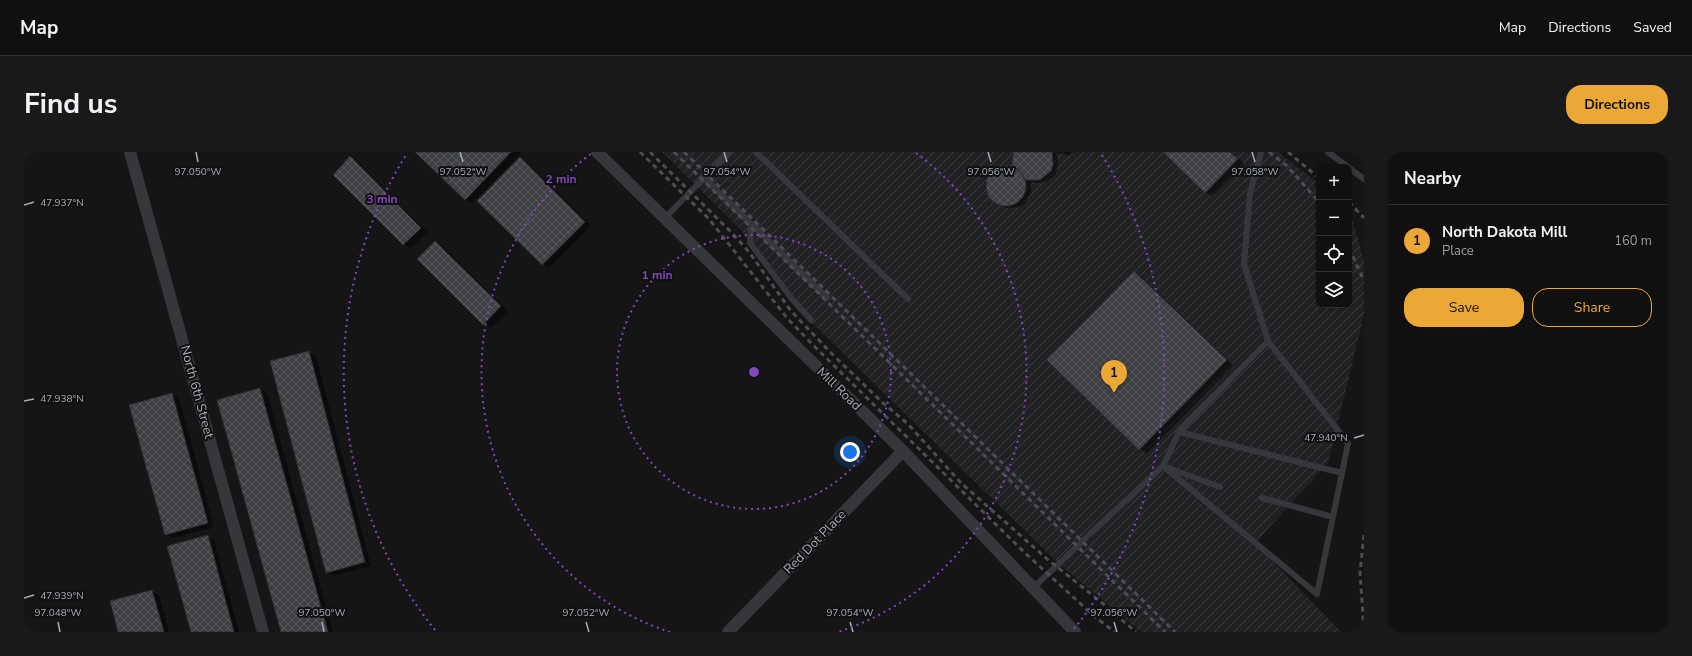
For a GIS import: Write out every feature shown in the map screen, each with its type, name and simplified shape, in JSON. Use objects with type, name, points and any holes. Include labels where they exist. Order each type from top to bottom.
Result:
[{"type":"street","name":"North 6th Street","points":[[130,152],[263,632]]},
{"type":"street","name":"Mill Road","points":[[596,152],[903,451],[1075,632]]},
{"type":"street","name":"Red Dot Place","points":[[728,632],[903,451]]},
{"type":"lane","points":[[665,218],[729,152]]},
{"type":"lane","points":[[756,152],[908,299]]},
{"type":"lane","points":[[1163,466],[1317,594],[1348,443],[1268,341],[1244,264],[1250,193],[1261,152]]},
{"type":"lane","points":[[1328,152],[1344,164]]},
{"type":"lane","points":[[1352,170],[1364,179]]},
{"type":"lane","points":[[704,178],[827,298]]},
{"type":"lane","points":[[751,224],[750,243],[792,299],[811,320]]},
{"type":"lane","points":[[1033,588],[1163,466],[1179,432],[1268,341]]},
{"type":"lane","points":[[1179,432],[1342,474]]},
{"type":"lane","points":[[1163,466],[1220,487]]},
{"type":"lane","points":[[1262,498],[1333,517]]},
{"type":"shaded area","points":[[662,152],[1278,152],[1316,182],[1316,308],[1352,308],[1352,219],[1364,260],[1364,315],[1328,463],[1255,543],[1341,632],[1141,632],[1059,564],[811,322],[741,230]]},
{"type":"building","points":[[415,152],[511,152],[465,200]]},
{"type":"building","points":[[1014,152],[1052,152],[1053,165],[1051,171],[1040,180],[1026,180],[1019,170],[1013,167],[1012,161]]},
{"type":"building","points":[[1163,152],[1230,152],[1238,159],[1205,193]]},
{"type":"building","points":[[350,156],[421,228],[403,245],[333,175]]},
{"type":"building","points":[[520,157],[585,222],[542,265],[477,201]]},
{"type":"building","points":[[1010,166],[1017,169],[1023,175],[1026,186],[1025,194],[1017,203],[1010,206],[1002,206],[995,203],[987,194],[986,182],[989,175],[998,167]]},
{"type":"building","points":[[435,241],[501,306],[483,325],[417,259]]},
{"type":"building","points":[[1134,271],[1227,360],[1139,450],[1047,360]]},
{"type":"building","points":[[309,351],[365,562],[326,573],[270,361]]},
{"type":"building","points":[[260,388],[328,632],[281,632],[217,400]]},
{"type":"building","points":[[172,393],[208,523],[165,535],[129,405]]},
{"type":"building","points":[[208,535],[234,632],[191,632],[167,546]]},
{"type":"building","points":[[152,590],[164,632],[118,632],[110,601]]},
{"type":"railway","points":[[640,152],[709,219],[787,318],[813,345],[1024,552],[1095,617],[1115,632]]},
{"type":"railway","points":[[650,152],[733,234],[749,252],[791,311],[833,355],[883,403],[908,424],[961,483],[1046,558],[1136,632]]},
{"type":"railway","points":[[674,152],[1165,632]]},
{"type":"railway","points":[[684,152],[1175,632]]},
{"type":"railway","points":[[1269,152],[1287,166],[1317,200]]},
{"type":"railway","points":[[1288,152],[1316,175]]},
{"type":"railway","points":[[1352,205],[1364,218]]},
{"type":"railway","points":[[1352,255],[1364,281]]},
{"type":"railway","points":[[1364,535],[1360,572],[1364,631]]},
{"type":"place","name":"North Dakota Mill","points":[[1114,393]]}]
